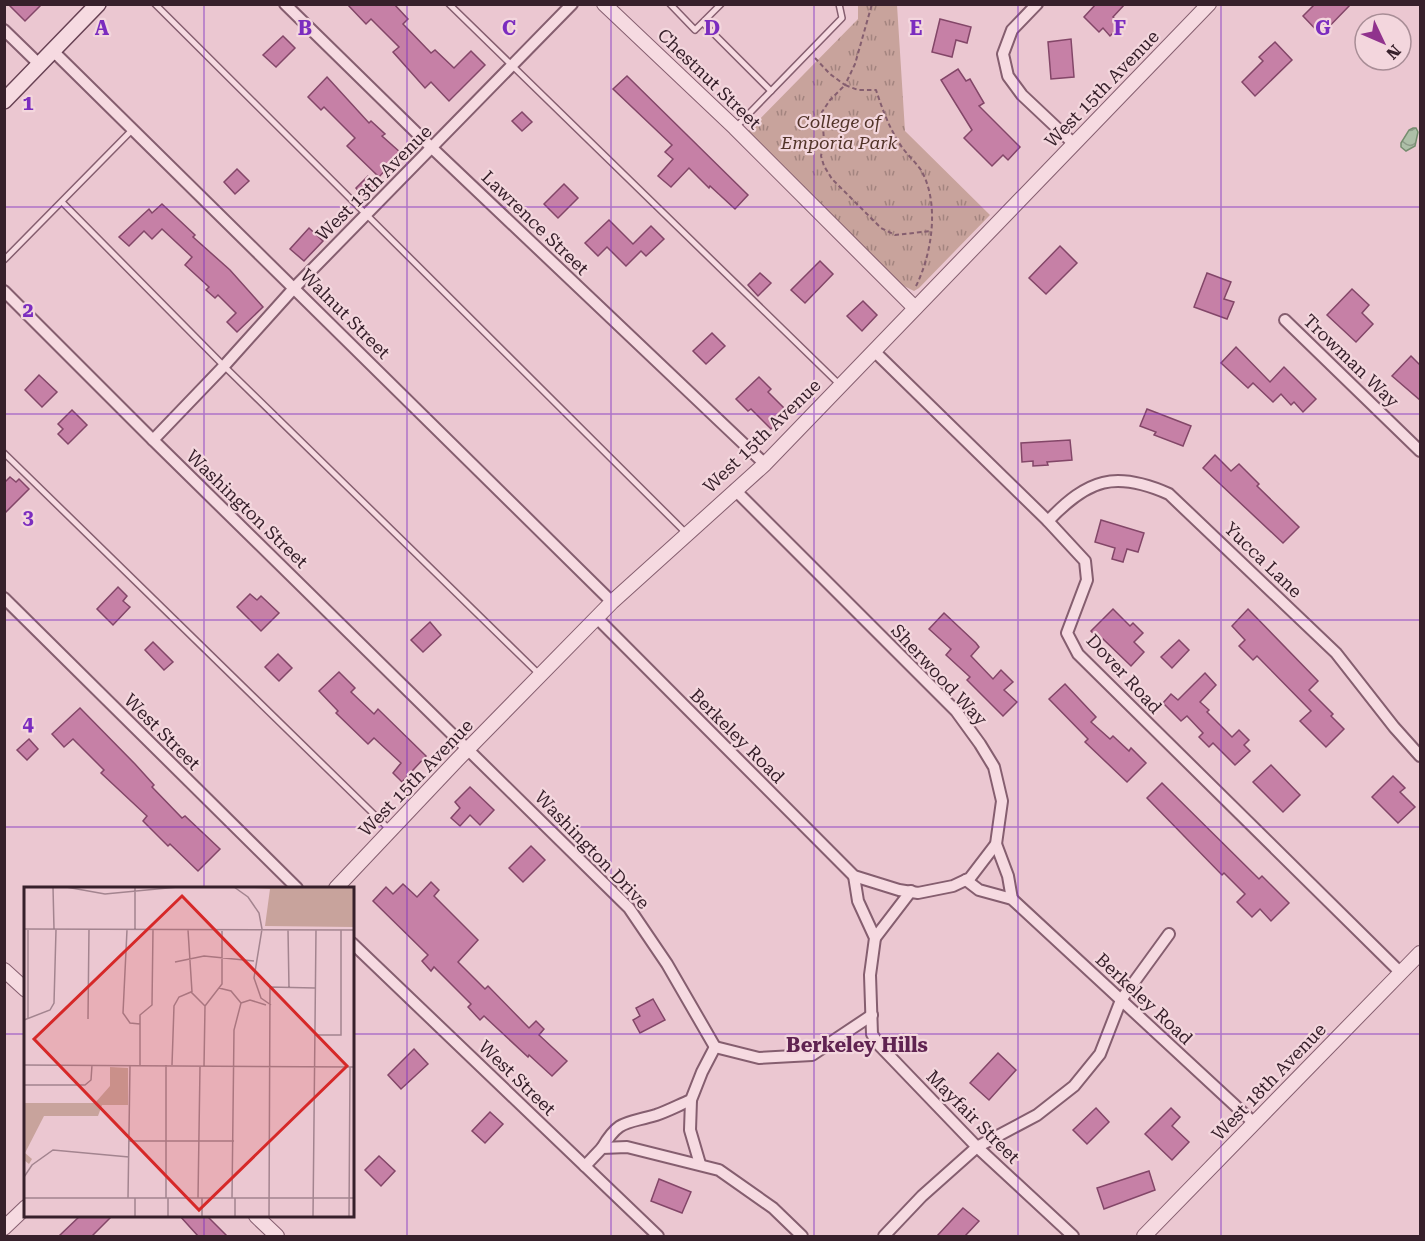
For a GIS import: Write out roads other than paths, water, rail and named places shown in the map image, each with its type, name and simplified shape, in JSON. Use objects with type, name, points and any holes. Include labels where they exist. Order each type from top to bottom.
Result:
[{"type":"main road","points":[[4,101],[98,4]]},
{"type":"street","name":"Lawrence Street","points":[[285,4],[432,148],[765,464]]},
{"type":"street","name":"West 13th Avenue","points":[[153,440],[295,287],[572,4]]},
{"type":"street","name":"Chestnut Street","points":[[604,4],[735,128],[915,308]]},
{"type":"street","points":[[1037,4],[1012,30],[1003,54],[1008,76],[1022,95],[1074,144]]},
{"type":"street","name":"West 15th Avenue","points":[[337,887],[468,748],[612,602],[765,464],[1209,4]]},
{"type":"street","points":[[4,30],[40,65]]},
{"type":"street","name":"Walnut Street","points":[[53,51],[295,287],[612,602]]},
{"type":"street","name":"Washington Street","points":[[4,291],[468,748]]},
{"type":"street","name":"Trowman Way","points":[[1285,320],[1420,451]]},
{"type":"street","name":"Dover Road","points":[[874,351],[1048,521],[1085,561],[1087,580],[1067,633],[1078,654],[1401,973]]},
{"type":"street","name":"Yucca Lane","points":[[1048,521],[1068,502],[1093,485],[1118,480],[1148,484],[1169,494],[1336,653],[1394,727],[1420,756]]},
{"type":"street","name":"Sherwood Way","points":[[735,490],[956,711],[994,768],[1002,801],[996,844],[980,868],[966,880],[952,886],[918,893],[855,876]]},
{"type":"street","name":"West Street","points":[[4,598],[296,887]]},
{"type":"street","name":"Berkeley Road","points":[[597,618],[855,876]]},
{"type":"street","name":"Washington Drive","points":[[468,748],[629,908],[667,964],[716,1047]]},
{"type":"street","points":[[996,844],[1008,876],[1012,899]]},
{"type":"street","points":[[855,876],[858,901],[875,938]]},
{"type":"street","name":"Berkeley Road","points":[[966,880],[979,890],[1012,899],[1254,1123]]},
{"type":"street","name":"Mayfair Street","points":[[911,891],[875,938],[870,975],[872,1034],[879,1045],[977,1147],[1073,1236]]},
{"type":"street","points":[[884,1236],[922,1196],[977,1147],[1037,1114],[1074,1086],[1100,1054],[1121,1000],[1169,934]]},
{"type":"street","name":"West Street","points":[[354,945],[658,1236]]},
{"type":"street","name":"West 18th Avenue","points":[[1144,1236],[1420,953]]},
{"type":"street","points":[[4,970],[24,988]]},
{"type":"street","points":[[700,1164],[690,1130],[691,1100],[702,1072],[716,1047],[759,1058],[812,1055],[872,1015]]},
{"type":"street","points":[[585,1166],[602,1148],[611,1132],[624,1122],[656,1115],[691,1100]]},
{"type":"street","points":[[602,1148],[627,1147],[719,1170],[773,1208],[802,1236]]},
{"type":"street","points":[[4,1228],[24,1209]]},
{"type":"street","points":[[257,1217],[270,1234]]},
{"type":"lane","points":[[155,4],[687,534]]},
{"type":"lane","points":[[449,4],[840,386]]},
{"type":"lane","points":[[670,4],[695,30],[721,4]]},
{"type":"lane","points":[[735,128],[842,18],[839,4]]},
{"type":"lane","points":[[703,22],[771,91]]},
{"type":"lane","points":[[4,260],[133,129]]},
{"type":"lane","points":[[62,202],[224,366],[540,675]]},
{"type":"lane","points":[[4,453],[390,830]]},
{"type":"water","points":[[1416,128],[1418,132],[1415,146],[1406,151],[1401,147],[1401,143],[1409,130]]},
{"type":"district","name":"Berkeley Hills","points":[[857,1045]]},
{"type":"park label","name":"College of Emporia Park","points":[[839,132]]}]
